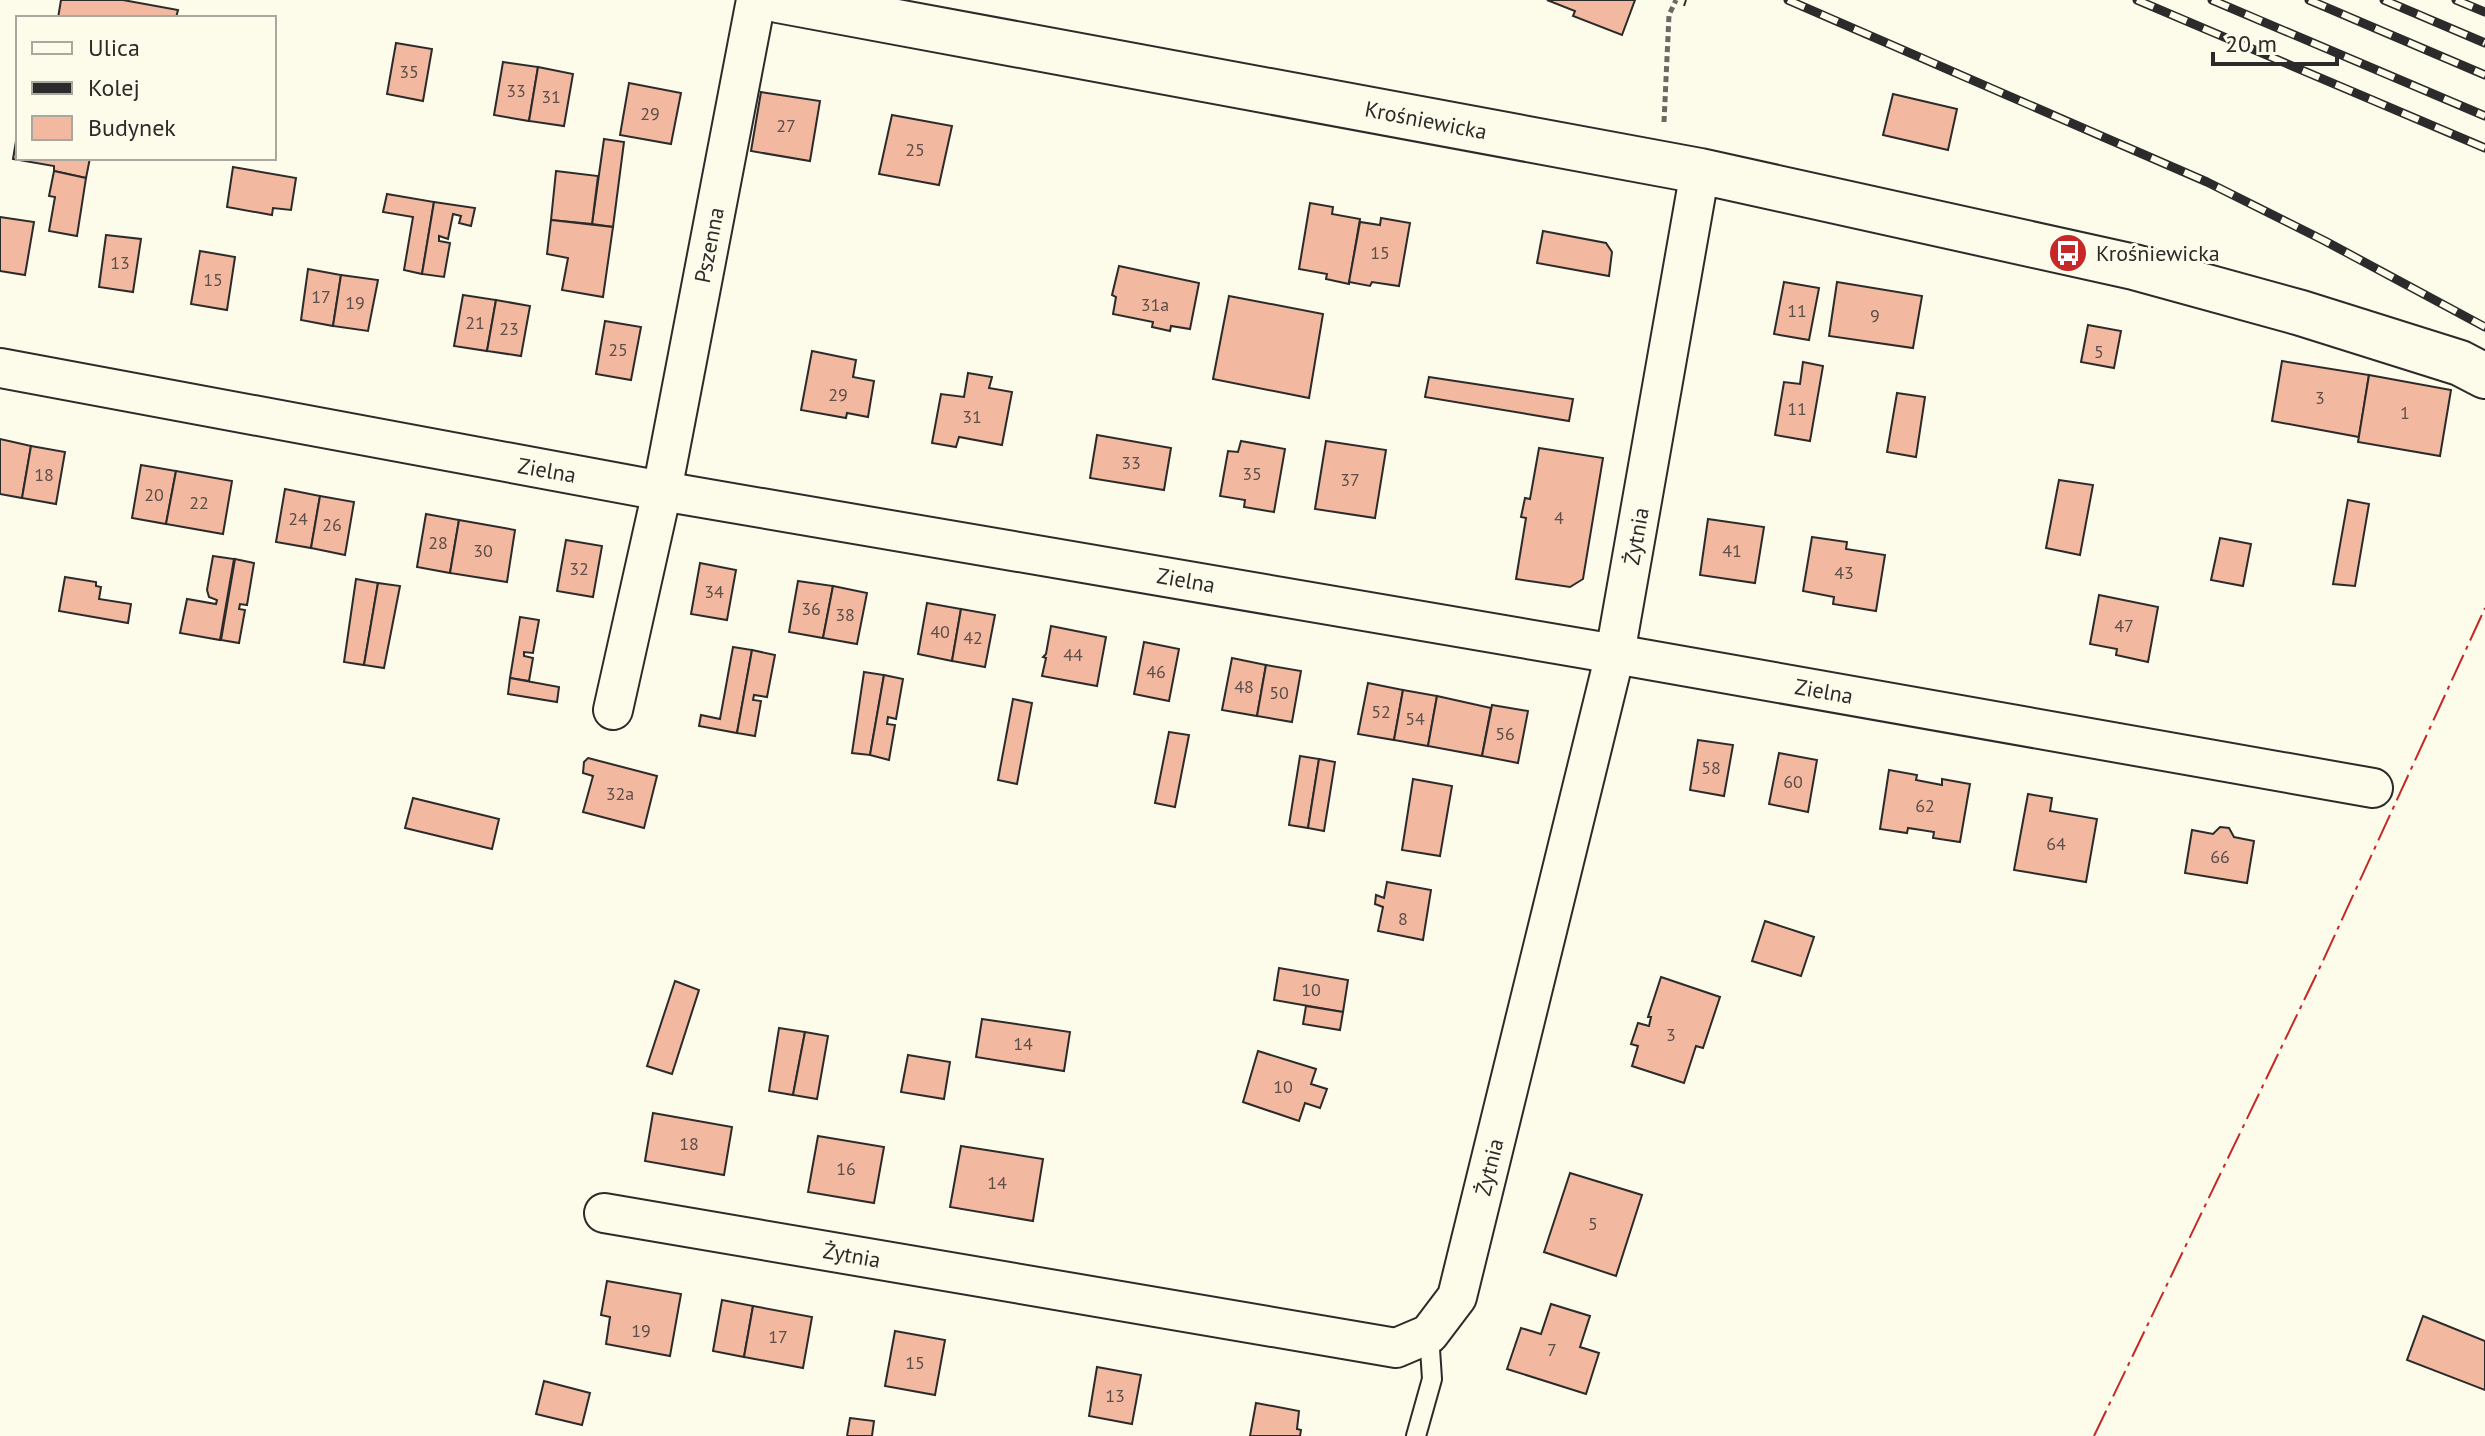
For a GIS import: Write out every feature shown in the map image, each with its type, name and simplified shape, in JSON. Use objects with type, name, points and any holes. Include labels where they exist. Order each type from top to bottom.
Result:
[{"type":"street","name":"Pszenna","points":[[613,710],[662,491],[756,0]]},
{"type":"street","name":"Krośniewicka","points":[[778,0],[1700,171],[2134,267],[2341,326],[2460,363],[2485,376]]},
{"type":"street","name":"Żytnia","points":[[604,1213],[1396,1348],[1429,1334],[1457,1297],[1615,654],[1700,171]]},
{"type":"street","name":"Zielna","points":[[0,368],[662,491],[2373,788]]},
{"type":"lane","points":[[1416,1436],[1432,1379],[1429,1334]]},
{"type":"path","points":[[1655,163],[1663,131],[1669,15],[1676,0]]},
{"type":"building","points":[[61,0],[123,0],[178,10],[176,16],[58,16]]},
{"type":"building","points":[[1547,0],[1635,0],[1622,35],[1573,16],[1575,11]]},
{"type":"building","points":[[396,43],[432,49],[423,101],[387,94]]},
{"type":"building","points":[[503,62],[538,67],[529,121],[494,115]]},
{"type":"building","points":[[538,67],[573,74],[564,126],[529,121]]},
{"type":"building","points":[[629,83],[681,93],[671,144],[620,135]]},
{"type":"building","points":[[761,92],[820,101],[810,161],[751,151]]},
{"type":"building","points":[[1893,94],[1957,109],[1948,150],[1883,135]]},
{"type":"building","points":[[892,115],[952,126],[939,185],[879,174]]},
{"type":"building","points":[[604,139],[624,142],[613,227],[592,224]]},
{"type":"building","points":[[19,160],[90,160],[86,178],[54,171],[54,166]]},
{"type":"building","points":[[233,167],[296,178],[291,210],[273,208],[272,215],[227,207]]},
{"type":"building","points":[[54,171],[86,178],[77,236],[49,231],[55,197],[49,196]]},
{"type":"building","points":[[556,171],[598,176],[592,224],[551,220]]},
{"type":"building","points":[[387,194],[434,202],[422,274],[404,270],[413,217],[383,212]]},
{"type":"building","points":[[434,202],[475,208],[471,226],[459,223],[461,216],[453,214],[448,239],[439,236],[439,241],[450,243],[444,277],[422,274]]},
{"type":"building","points":[[1310,203],[1333,207],[1332,214],[1360,219],[1349,284],[1326,279],[1327,274],[1299,269]]},
{"type":"building","points":[[0,217],[34,222],[25,275],[0,271]]},
{"type":"building","points":[[1381,218],[1410,223],[1399,286],[1349,282],[1360,222],[1380,225]]},
{"type":"building","points":[[551,220],[613,227],[603,297],[562,290],[568,258],[547,254]]},
{"type":"building","points":[[1543,231],[1606,243],[1612,252],[1609,276],[1537,263]]},
{"type":"building","points":[[106,235],[141,239],[133,292],[99,287]]},
{"type":"building","points":[[200,251],[235,257],[227,310],[191,304]]},
{"type":"building","points":[[1119,266],[1199,283],[1190,329],[1171,326],[1170,331],[1152,327],[1153,322],[1113,314],[1116,297],[1112,295]]},
{"type":"building","points":[[308,269],[341,275],[333,326],[301,320]]},
{"type":"building","points":[[341,275],[378,280],[368,331],[333,326]]},
{"type":"building","points":[[1784,282],[1819,288],[1809,340],[1774,334]]},
{"type":"building","points":[[1837,282],[1922,296],[1913,348],[1829,336]]},
{"type":"building","points":[[463,295],[496,300],[487,351],[454,346]]},
{"type":"building","points":[[1229,296],[1323,314],[1309,398],[1213,379]]},
{"type":"building","points":[[496,300],[530,306],[521,356],[487,351]]},
{"type":"building","points":[[605,321],[641,327],[631,380],[596,374]]},
{"type":"building","points":[[2088,325],[2121,331],[2114,368],[2081,362]]},
{"type":"building","points":[[812,351],[856,360],[853,377],[874,381],[868,417],[847,413],[846,418],[801,410]]},
{"type":"building","points":[[2282,361],[2369,375],[2359,437],[2272,421]]},
{"type":"building","points":[[1803,362],[1823,366],[1810,441],[1775,435],[1784,382],[1800,384]]},
{"type":"building","points":[[968,373],[992,377],[989,388],[1012,392],[1002,445],[959,437],[956,447],[932,443],[941,394],[964,397]]},
{"type":"building","points":[[2369,375],[2451,390],[2440,456],[2358,442]]},
{"type":"building","points":[[1429,377],[1573,399],[1569,421],[1425,397]]},
{"type":"building","points":[[1897,393],[1925,397],[1916,457],[1887,452]]},
{"type":"building","points":[[1097,435],[1171,448],[1164,490],[1090,478]]},
{"type":"building","points":[[0,439],[31,446],[22,498],[0,494]]},
{"type":"building","points":[[1241,441],[1285,449],[1274,512],[1244,507],[1245,500],[1220,496],[1228,451],[1238,452]]},
{"type":"building","points":[[1326,441],[1386,450],[1375,518],[1315,509]]},
{"type":"building","points":[[31,446],[65,452],[56,504],[22,498]]},
{"type":"building","points":[[1539,448],[1603,458],[1583,579],[1570,587],[1516,579],[1526,518],[1521,517],[1525,498],[1530,499]]},
{"type":"building","points":[[141,465],[176,471],[166,524],[132,518]]},
{"type":"building","points":[[176,471],[232,481],[223,534],[166,524]]},
{"type":"building","points":[[2059,480],[2093,485],[2080,555],[2046,548]]},
{"type":"building","points":[[285,489],[320,496],[311,548],[276,542]]},
{"type":"building","points":[[320,496],[354,502],[345,555],[311,548]]},
{"type":"building","points":[[2348,500],[2369,504],[2355,586],[2333,584]]},
{"type":"building","points":[[426,514],[459,520],[450,573],[417,567]]},
{"type":"building","points":[[1708,519],[1764,527],[1755,583],[1700,575]]},
{"type":"building","points":[[459,520],[515,530],[507,582],[450,573]]},
{"type":"building","points":[[1812,537],[1847,542],[1846,549],[1885,555],[1876,611],[1833,604],[1834,597],[1803,591]]},
{"type":"building","points":[[2220,538],[2251,544],[2243,586],[2211,580]]},
{"type":"building","points":[[566,540],[602,546],[593,597],[557,591]]},
{"type":"building","points":[[213,556],[234,559],[220,640],[180,633],[187,599],[216,604],[217,600],[209,597],[207,590]]},
{"type":"building","points":[[235,559],[254,563],[247,605],[240,604],[239,609],[245,610],[239,643],[221,640]]},
{"type":"building","points":[[700,563],[736,570],[727,620],[691,614]]},
{"type":"building","points":[[65,577],[96,582],[96,586],[101,587],[99,599],[131,604],[128,623],[59,611]]},
{"type":"building","points":[[356,579],[378,583],[364,665],[344,662]]},
{"type":"building","points":[[798,581],[833,586],[823,638],[789,632]]},
{"type":"building","points":[[378,583],[400,586],[384,668],[364,665]]},
{"type":"building","points":[[833,586],[867,593],[857,644],[823,638]]},
{"type":"building","points":[[2099,595],[2158,607],[2148,662],[2116,655],[2117,649],[2090,644]]},
{"type":"building","points":[[927,603],[961,609],[952,661],[918,654]]},
{"type":"building","points":[[961,609],[995,615],[985,667],[952,661]]},
{"type":"building","points":[[520,617],[539,620],[533,653],[524,652],[524,656],[533,658],[529,681],[510,678]]},
{"type":"building","points":[[1051,626],[1106,637],[1097,686],[1042,676]]},
{"type":"building","points":[[1144,642],[1179,649],[1169,701],[1134,694]]},
{"type":"building","points":[[733,647],[752,650],[737,733],[699,726],[701,715],[720,719]]},
{"type":"building","points":[[752,650],[775,655],[767,697],[754,695],[753,700],[761,701],[755,736],[737,733]]},
{"type":"building","points":[[1232,658],[1266,665],[1257,716],[1222,710]]},
{"type":"building","points":[[1266,665],[1301,671],[1292,722],[1257,716]]},
{"type":"building","points":[[864,672],[884,675],[870,755],[852,753]]},
{"type":"building","points":[[884,675],[903,679],[896,719],[888,717],[887,724],[895,725],[889,760],[870,755]]},
{"type":"building","points":[[510,678],[559,687],[557,702],[508,694]]},
{"type":"building","points":[[1368,683],[1403,690],[1394,740],[1358,734]]},
{"type":"building","points":[[1403,690],[1437,696],[1428,746],[1394,740]]},
{"type":"building","points":[[1437,696],[1491,708],[1482,756],[1428,746]]},
{"type":"building","points":[[1013,699],[1032,703],[1017,784],[998,780]]},
{"type":"building","points":[[1492,705],[1528,711],[1518,763],[1482,756]]},
{"type":"building","points":[[1169,732],[1189,735],[1175,807],[1155,803]]},
{"type":"building","points":[[1698,740],[1733,745],[1724,796],[1690,790]]},
{"type":"building","points":[[1779,753],[1817,760],[1808,812],[1769,804]]},
{"type":"building","points":[[1300,756],[1319,759],[1308,828],[1289,825]]},
{"type":"building","points":[[588,758],[657,776],[644,828],[583,812],[593,776],[583,773],[584,762]]},
{"type":"building","points":[[1319,759],[1335,762],[1324,831],[1308,828]]},
{"type":"building","points":[[1889,770],[1917,775],[1916,780],[1942,785],[1942,779],[1970,784],[1960,842],[1933,838],[1934,832],[1908,828],[1907,833],[1880,829]]},
{"type":"building","points":[[1413,779],[1452,786],[1440,856],[1402,850]]},
{"type":"building","points":[[2028,794],[2052,798],[2050,811],[2097,819],[2086,882],[2014,870]]},
{"type":"building","points":[[413,798],[499,819],[492,849],[405,828]]},
{"type":"building","points":[[2220,827],[2229,828],[2234,837],[2254,841],[2247,883],[2185,873],[2192,830],[2213,834]]},
{"type":"building","points":[[1387,882],[1431,890],[1423,940],[1378,931],[1383,907],[1375,904],[1376,895],[1384,898]]},
{"type":"building","points":[[1765,921],[1814,937],[1801,976],[1752,961]]},
{"type":"building","points":[[1279,968],[1348,980],[1343,1012],[1274,1000]]},
{"type":"building","points":[[1661,977],[1720,997],[1703,1048],[1696,1046],[1684,1083],[1632,1066],[1638,1046],[1631,1044],[1638,1023],[1649,1026],[1651,1017],[1648,1017]]},
{"type":"building","points":[[675,981],[699,990],[672,1074],[647,1066]]},
{"type":"building","points":[[1306,1006],[1343,1012],[1340,1030],[1303,1024]]},
{"type":"building","points":[[982,1019],[1070,1032],[1064,1071],[976,1057]]},
{"type":"building","points":[[779,1028],[805,1032],[793,1095],[769,1091]]},
{"type":"building","points":[[805,1032],[828,1036],[817,1099],[793,1095]]},
{"type":"building","points":[[1258,1051],[1316,1069],[1311,1084],[1327,1089],[1320,1108],[1305,1103],[1299,1121],[1243,1102]]},
{"type":"building","points":[[908,1055],[950,1062],[944,1099],[901,1092]]},
{"type":"building","points":[[653,1113],[732,1127],[724,1175],[645,1161]]},
{"type":"building","points":[[818,1136],[884,1147],[874,1203],[808,1192]]},
{"type":"building","points":[[961,1146],[1043,1159],[1033,1221],[950,1207]]},
{"type":"building","points":[[1570,1173],[1642,1195],[1616,1276],[1544,1252]]},
{"type":"building","points":[[607,1281],[681,1294],[670,1356],[606,1344],[610,1317],[601,1315]]},
{"type":"building","points":[[722,1300],[753,1306],[744,1357],[713,1351]]},
{"type":"building","points":[[1551,1304],[1590,1316],[1580,1347],[1599,1353],[1586,1394],[1507,1369],[1521,1328],[1541,1334]]},
{"type":"building","points":[[753,1306],[812,1317],[803,1368],[744,1357]]},
{"type":"building","points":[[2423,1316],[2485,1341],[2485,1390],[2407,1360]]},
{"type":"building","points":[[895,1331],[945,1340],[935,1395],[885,1386]]},
{"type":"building","points":[[1097,1367],[1141,1375],[1132,1424],[1089,1416]]},
{"type":"building","points":[[544,1381],[590,1393],[582,1425],[536,1414]]},
{"type":"building","points":[[1256,1403],[1299,1411],[1297,1429],[1301,1430],[1300,1436],[1250,1436]]},
{"type":"building","points":[[850,1418],[874,1421],[872,1436],[847,1436]]},
{"type":"railway","points":[[1788,0],[2207,182],[2485,327]]},
{"type":"railway","points":[[2137,0],[2485,148]]},
{"type":"railway","points":[[2212,0],[2485,116]]},
{"type":"railway","points":[[2309,0],[2485,75]]},
{"type":"railway","points":[[2384,0],[2485,43]]},
{"type":"railway","points":[[2456,0],[2485,12]]},
{"type":"fence","points":[[1684,6],[1686,0]]},
{"type":"power","points":[[2094,1436],[2322,963],[2485,608]]},
{"type":"place","name":"Krośniewicka","points":[[2068,253]]}]
